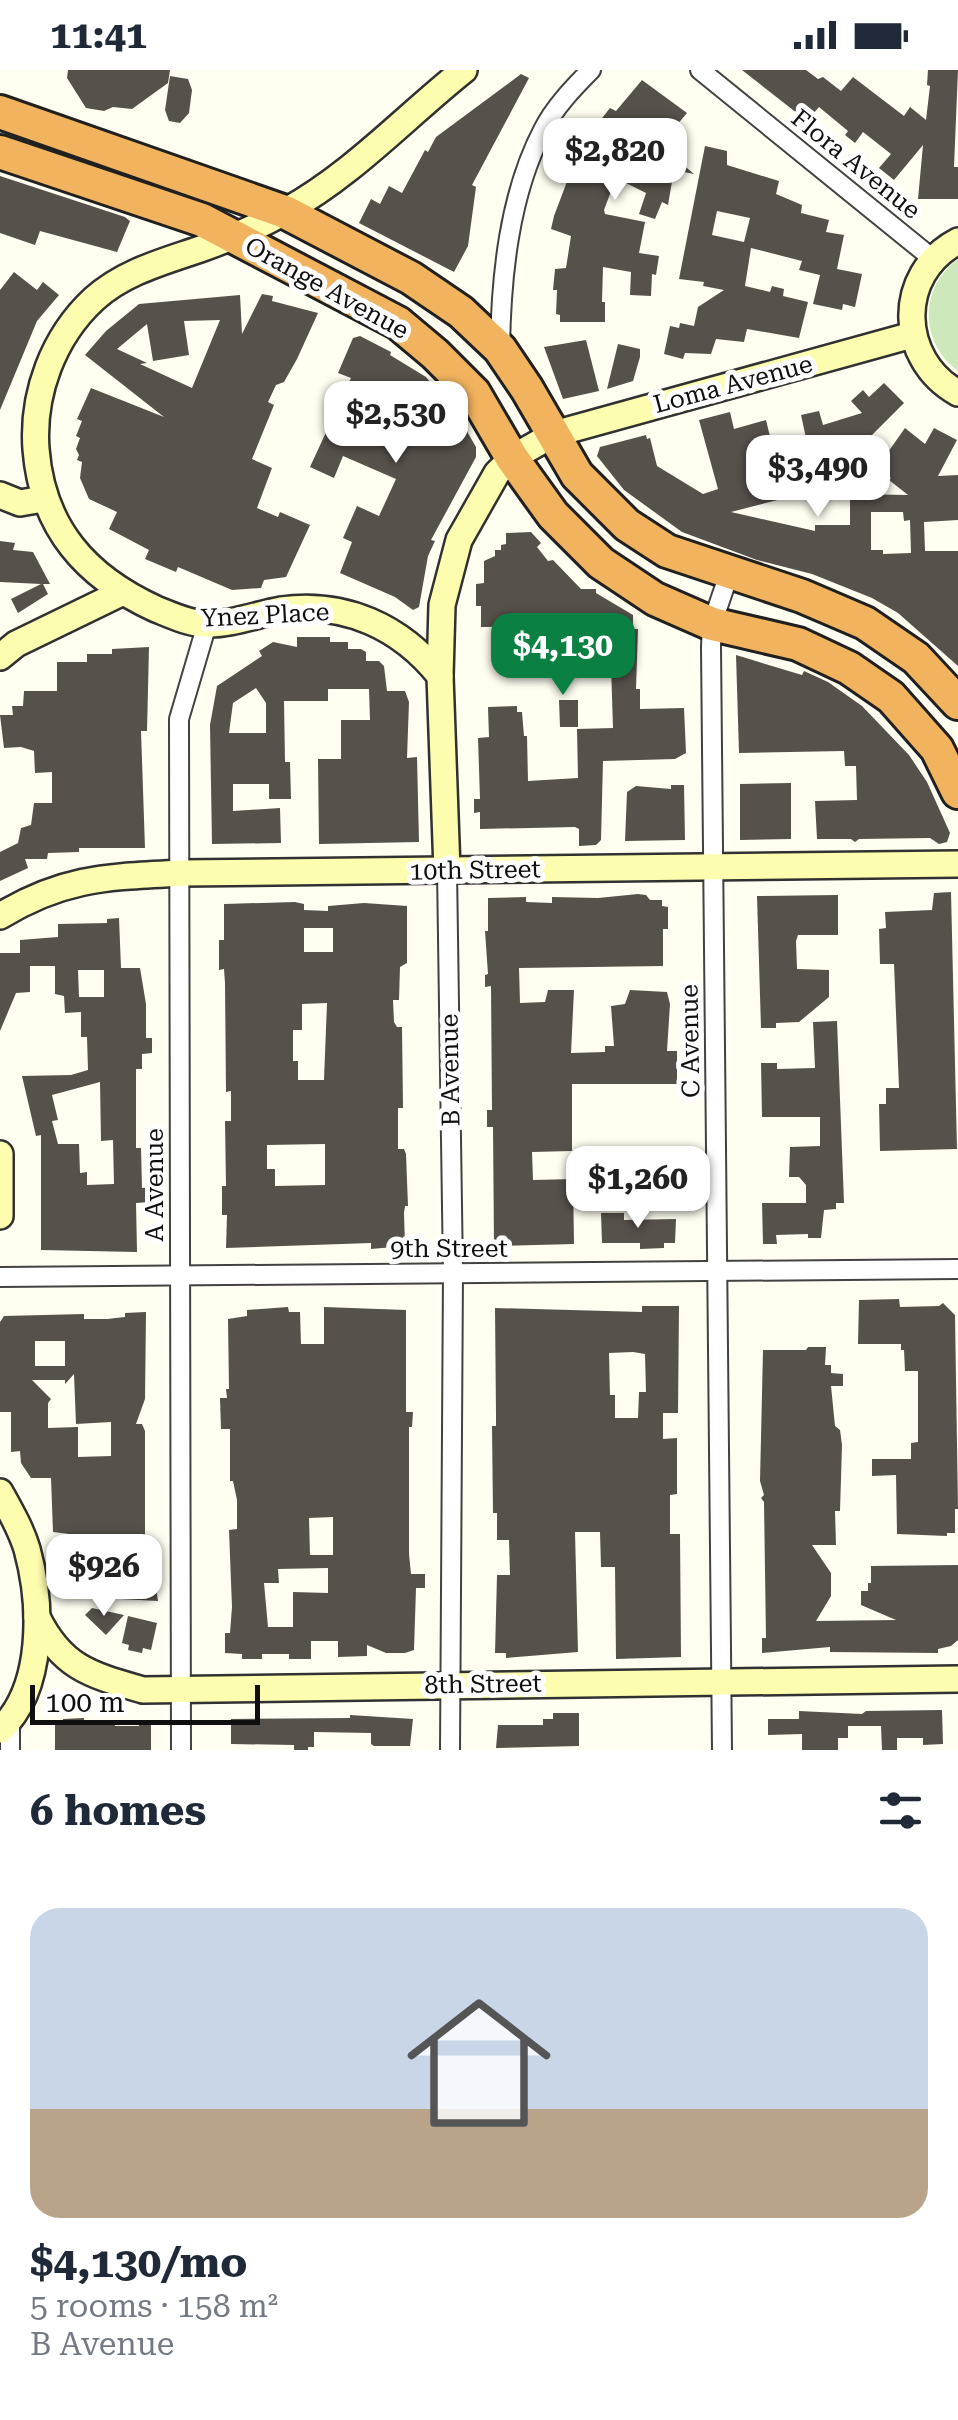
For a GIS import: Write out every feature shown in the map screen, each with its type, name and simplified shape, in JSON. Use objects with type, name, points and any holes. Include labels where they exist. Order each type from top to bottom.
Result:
[{"type":"highway","name":"Orange Avenue","points":[[0,112],[285,212],[411,278],[461,312],[500,350],[578,475],[628,525],[667,551],[802,596],[865,622],[916,658],[958,703]]},
{"type":"highway","name":"Orange Avenue","points":[[0,152],[202,220],[398,323],[474,393],[552,515],[601,564],[655,599],[712,624],[798,644],[849,668],[890,697],[925,736],[937,750],[958,792]]},
{"type":"street","points":[[0,495],[20,503],[43,499],[34,426],[50,356],[95,298],[156,262],[234,236],[285,212],[361,160],[464,70]]},
{"type":"street","points":[[500,350],[504,275],[529,163],[544,128],[570,91],[591,70]]},
{"type":"street","name":"Flora Avenue","points":[[700,70],[933,259]]},
{"type":"street","points":[[958,241],[933,259],[914,294],[910,314],[919,354],[930,372],[958,394]]},
{"type":"street","name":"Loma Avenue","points":[[554,434],[912,334]]},
{"type":"street","name":"B Avenue","points":[[450,1750],[453,1274],[440,676],[442,605],[460,540],[496,473],[512,458],[554,434]]},
{"type":"street","name":"Ynez Place","points":[[43,499],[92,572],[121,593],[172,616],[206,624],[313,607],[349,612],[370,619],[423,654],[440,676]]},
{"type":"street","name":"C Avenue","points":[[722,1750],[712,624],[729,574]]},
{"type":"street","points":[[0,657],[47,628],[121,593]]},
{"type":"street","name":"A Avenue","points":[[181,1750],[179,718],[206,624]]},
{"type":"street","name":"10th Street","points":[[0,916],[27,900],[89,878],[181,873],[958,864]]},
{"type":"street","points":[[0,1154],[0,1216]]},
{"type":"street","name":"9th Street","points":[[0,1277],[958,1269]]},
{"type":"street","points":[[0,1492],[27,1550],[37,1617],[26,1687],[5,1725],[10,1750]]},
{"type":"street","name":"8th Street","points":[[37,1617],[54,1648],[74,1664],[100,1678],[142,1690],[958,1679]]},
{"type":"green space","points":[[958,259],[958,371],[936,345],[929,315],[936,285]]},
{"type":"building","points":[[68,70],[170,70],[168,83],[132,109],[113,107],[104,111],[86,108],[67,78]]},
{"type":"building","points":[[742,70],[806,70],[841,91],[853,77],[904,116],[910,107],[926,120],[928,70],[958,70],[954,167],[958,167],[958,199],[918,199],[923,145],[894,180],[879,168],[891,154],[863,132],[855,143],[845,135],[848,131],[819,107],[807,121]]},
{"type":"building","points":[[521,74],[529,78],[472,185],[476,187],[468,246],[454,272],[359,223],[371,199],[380,204],[389,186],[402,193],[436,137]]},
{"type":"building","points":[[170,76],[188,79],[192,90],[189,113],[180,123],[169,121],[165,110]]},
{"type":"building","points":[[642,80],[687,113],[660,145],[694,174],[674,170],[668,205],[662,202],[655,219],[639,214],[646,193],[616,178],[605,214],[645,222],[639,253],[659,256],[656,275],[652,274],[651,296],[630,295],[631,272],[603,267],[605,322],[560,322],[560,315],[556,314],[557,290],[553,290],[555,269],[566,268],[571,236],[551,229],[554,216],[574,163],[598,130],[599,122],[610,108],[616,111]]},
{"type":"building","points":[[705,146],[727,151],[727,165],[779,181],[776,194],[802,205],[801,213],[829,220],[826,232],[844,235],[837,269],[862,274],[855,307],[843,304],[842,310],[813,304],[820,275],[799,270],[802,261],[751,248],[745,286],[770,292],[772,286],[784,289],[783,296],[808,302],[799,338],[747,329],[744,342],[716,339],[711,354],[685,353],[683,359],[664,354],[670,326],[694,326],[698,307],[724,290],[703,286],[704,282],[679,279]],"holes":[[[717,211],[750,218],[744,242],[712,235]]]},
{"type":"building","points":[[0,176],[125,217],[130,221],[117,252],[40,231],[35,245],[0,233]]},
{"type":"building","points":[[14,272],[37,290],[43,282],[59,295],[37,321],[0,410],[0,290]]},
{"type":"building","points":[[262,294],[273,296],[272,301],[318,313],[297,359],[268,402],[274,405],[252,459],[272,468],[257,508],[278,517],[280,512],[310,525],[286,577],[264,580],[261,588],[232,590],[178,567],[176,572],[145,559],[149,550],[109,529],[117,512],[89,499],[80,478],[82,462],[77,460],[76,449],[80,438],[76,436],[82,421],[77,419],[91,388],[164,417],[85,355],[106,331],[139,304],[240,295],[242,334]],"holes":[[[220,320],[192,388],[140,364],[147,363],[117,349],[147,324],[153,361],[189,355],[184,321]]]},
{"type":"building","points":[[360,336],[426,377],[457,414],[476,447],[476,457],[431,540],[435,541],[428,556],[419,607],[413,610],[395,597],[340,573],[352,542],[343,538],[357,506],[379,516],[396,479],[343,456],[334,478],[310,467],[351,378],[338,373],[353,338]]},
{"type":"building","points":[[586,340],[599,391],[563,399],[544,347]]},
{"type":"building","points":[[618,344],[640,349],[640,357],[633,381],[607,389]]},
{"type":"building","points":[[884,383],[904,403],[857,450],[823,457],[820,448],[805,452],[801,415],[819,411],[823,425],[862,413],[851,401],[863,390],[869,397]]},
{"type":"building","points":[[730,412],[734,429],[766,420],[785,498],[731,512],[815,531],[815,525],[850,525],[850,494],[908,495],[889,480],[883,472],[887,466],[881,462],[905,428],[925,444],[934,428],[957,440],[938,476],[958,475],[958,520],[924,522],[925,551],[958,551],[958,666],[898,613],[872,598],[682,532],[624,490],[597,456],[600,447],[646,435],[657,466],[703,494],[718,489],[699,420]],"holes":[[[871,512],[903,512],[904,521],[910,520],[911,553],[883,554],[883,550],[871,550]]]},
{"type":"building","points":[[531,532],[541,543],[537,547],[548,561],[553,560],[581,589],[596,589],[596,593],[633,615],[633,629],[638,629],[636,689],[640,689],[640,709],[684,708],[686,753],[675,759],[603,761],[601,840],[596,845],[579,846],[579,829],[575,827],[480,829],[480,812],[474,813],[474,799],[480,799],[478,738],[489,737],[488,707],[517,706],[517,712],[522,712],[528,781],[578,778],[577,729],[613,728],[611,665],[580,666],[579,626],[481,627],[476,584],[484,583],[484,561],[506,544],[506,533]]},
{"type":"building","points":[[0,541],[15,543],[13,550],[33,552],[50,584],[43,584],[48,594],[18,613],[11,599],[41,584],[0,582]]},
{"type":"building","points":[[297,637],[330,637],[330,642],[348,642],[348,649],[366,652],[366,661],[379,661],[384,666],[387,691],[405,691],[409,702],[407,758],[417,757],[419,842],[319,844],[318,759],[341,759],[341,720],[370,720],[369,689],[328,689],[328,701],[284,701],[285,762],[290,762],[291,799],[269,799],[269,784],[233,784],[233,811],[280,808],[281,843],[212,844],[210,725],[217,686],[262,656],[259,651],[273,642],[297,647]],"holes":[[[256,688],[266,703],[266,733],[229,733],[233,703]]]},
{"type":"building","points":[[149,647],[147,731],[141,731],[145,848],[79,848],[79,852],[48,853],[47,859],[25,859],[28,868],[0,881],[0,852],[18,843],[21,828],[31,825],[34,803],[52,803],[52,772],[35,773],[34,751],[4,748],[0,715],[13,715],[12,706],[23,706],[24,691],[57,691],[57,662],[87,662],[87,654]]},
{"type":"building","points":[[736,655],[802,675],[804,671],[862,706],[909,755],[927,782],[950,833],[947,842],[939,844],[930,838],[855,842],[817,839],[815,801],[857,800],[856,766],[845,766],[844,751],[739,753]]},
{"type":"building","points":[[559,700],[578,700],[578,727],[560,727]]},
{"type":"building","points":[[791,783],[791,839],[740,840],[740,784]]},
{"type":"building","points":[[671,785],[684,785],[685,840],[625,841],[627,792],[636,786],[671,789]]},
{"type":"building","points":[[951,892],[957,1149],[880,1151],[879,1104],[886,1104],[886,1088],[899,1088],[894,964],[880,964],[879,929],[886,928],[885,912],[932,910],[934,893]]},
{"type":"building","points":[[638,894],[662,900],[662,906],[668,907],[668,929],[663,929],[663,966],[519,968],[520,1003],[545,1002],[548,990],[574,990],[571,1053],[605,1052],[605,1046],[614,1046],[611,1006],[625,1004],[630,990],[667,992],[667,1051],[677,1051],[677,1084],[572,1084],[572,1151],[532,1152],[533,1180],[573,1179],[574,1244],[494,1246],[493,1127],[487,1127],[487,1110],[492,1110],[491,986],[485,987],[488,898],[526,897],[526,902],[552,903],[552,897]]},
{"type":"building","points":[[838,895],[838,935],[798,935],[796,941],[797,969],[829,970],[829,997],[799,1022],[761,1028],[757,896]]},
{"type":"building","points":[[295,902],[304,904],[304,910],[328,911],[328,906],[364,903],[407,906],[407,963],[400,967],[399,1000],[393,1000],[394,1022],[402,1027],[403,1108],[398,1108],[398,1149],[404,1149],[406,1154],[405,1246],[371,1249],[371,1243],[226,1248],[227,1215],[222,1215],[222,1186],[226,1186],[225,1121],[231,1121],[231,1091],[226,1092],[224,969],[219,970],[224,904]],"holes":[[[304,928],[333,928],[333,952],[304,952]],[[327,1003],[324,1080],[298,1080],[298,1061],[293,1061],[293,1030],[302,1030],[302,1004]],[[325,1144],[325,1185],[275,1186],[275,1169],[267,1169],[267,1145]]]},
{"type":"building","points":[[119,918],[121,968],[140,968],[146,1038],[152,1038],[152,1053],[142,1054],[142,1069],[136,1069],[136,1148],[141,1148],[142,1188],[150,1187],[150,1202],[136,1203],[137,1252],[41,1250],[41,1135],[36,1136],[22,1076],[71,1075],[88,1070],[87,1037],[81,1037],[81,1012],[65,1013],[64,996],[55,994],[55,966],[30,966],[30,992],[16,993],[0,1031],[0,953],[20,953],[20,940],[58,937],[58,924],[107,923],[107,919]],"holes":[[[78,970],[104,970],[104,997],[79,997]],[[100,1082],[101,1141],[113,1140],[114,1184],[87,1185],[87,1172],[80,1173],[79,1144],[58,1144],[52,1121],[58,1120],[52,1095]]]},
{"type":"building","points":[[837,1021],[844,1203],[836,1203],[836,1209],[824,1210],[821,1238],[808,1238],[808,1234],[776,1235],[777,1244],[763,1244],[762,1203],[806,1203],[806,1185],[799,1177],[789,1177],[790,1147],[820,1146],[820,1117],[762,1117],[761,1063],[777,1063],[777,1069],[815,1068],[813,1022]]},
{"type":"building","points":[[596,1146],[618,1146],[618,1154],[666,1154],[667,1162],[671,1162],[671,1176],[595,1176]]},
{"type":"building","points":[[601,1213],[624,1213],[624,1220],[676,1219],[675,1243],[664,1243],[664,1248],[640,1249],[640,1243],[602,1243]]},
{"type":"building","points":[[899,1299],[900,1307],[943,1303],[955,1315],[958,1509],[955,1533],[947,1536],[897,1534],[896,1475],[872,1476],[872,1459],[911,1459],[911,1443],[918,1442],[918,1371],[905,1371],[901,1344],[858,1344],[859,1300]]},
{"type":"building","points":[[642,1306],[679,1306],[678,1413],[663,1413],[663,1439],[677,1438],[677,1494],[670,1495],[670,1534],[680,1534],[681,1657],[616,1659],[615,1567],[601,1567],[600,1532],[575,1532],[578,1652],[506,1658],[506,1653],[495,1653],[497,1575],[510,1575],[509,1540],[497,1540],[497,1513],[493,1513],[495,1308],[642,1312]],"holes":[[[609,1353],[645,1354],[646,1392],[639,1392],[638,1418],[615,1418]]]},
{"type":"building","points":[[288,1307],[289,1312],[300,1312],[301,1344],[324,1344],[324,1307],[406,1310],[406,1412],[413,1412],[409,1427],[409,1554],[411,1574],[425,1574],[425,1588],[416,1588],[414,1650],[386,1653],[367,1645],[367,1656],[338,1657],[338,1641],[311,1641],[311,1659],[262,1654],[262,1659],[242,1659],[242,1654],[225,1653],[225,1633],[230,1633],[232,1607],[229,1530],[237,1529],[237,1500],[230,1481],[230,1429],[221,1429],[220,1398],[227,1398],[229,1389],[228,1319],[247,1316],[247,1310]],"holes":[[[333,1517],[333,1555],[310,1555],[309,1518]],[[328,1568],[328,1593],[293,1592],[293,1627],[268,1627],[264,1583],[279,1583],[278,1569]]]},
{"type":"building","points":[[146,1312],[145,1399],[136,1424],[142,1424],[145,1431],[145,1563],[113,1563],[112,1589],[79,1594],[78,1589],[73,1590],[69,1534],[53,1532],[51,1478],[31,1478],[21,1463],[20,1451],[11,1452],[11,1412],[0,1412],[0,1322],[4,1316],[84,1314],[84,1319],[107,1319],[125,1317],[125,1313]],"holes":[[[35,1341],[65,1341],[65,1366],[35,1366]],[[74,1374],[76,1424],[111,1422],[111,1456],[78,1457],[78,1427],[48,1428],[51,1399],[32,1380],[65,1380],[65,1384]]]},
{"type":"building","points":[[826,1347],[825,1365],[831,1365],[831,1373],[843,1374],[843,1386],[831,1386],[835,1426],[840,1430],[842,1445],[840,1511],[835,1511],[836,1545],[812,1545],[831,1573],[831,1596],[816,1621],[896,1620],[861,1605],[861,1591],[868,1591],[871,1583],[871,1566],[958,1565],[958,1640],[938,1649],[938,1653],[830,1652],[830,1647],[762,1653],[762,1638],[766,1638],[761,1498],[764,1495],[760,1481],[763,1350]]},
{"type":"building","points":[[154,1573],[158,1601],[101,1598]]},
{"type":"building","points":[[92,1608],[124,1615],[106,1635],[85,1615]]},
{"type":"building","points":[[128,1616],[157,1623],[151,1650],[128,1650],[129,1645],[122,1643]]},
{"type":"building","points":[[942,1710],[943,1744],[923,1745],[923,1738],[897,1738],[897,1750],[882,1750],[881,1726],[848,1726],[848,1738],[838,1738],[838,1750],[802,1750],[802,1734],[768,1735],[768,1719],[799,1719],[799,1711],[862,1714]]},
{"type":"building","points":[[553,1713],[579,1713],[579,1746],[496,1748],[498,1725],[543,1725],[543,1719],[553,1719]]},
{"type":"building","points":[[350,1715],[413,1719],[410,1746],[374,1746],[371,1733],[314,1732],[314,1747],[308,1750],[294,1750],[294,1745],[231,1744],[231,1719]]},
{"type":"building","points":[[84,1718],[115,1721],[115,1726],[139,1726],[139,1720],[151,1720],[151,1750],[55,1750],[55,1723]]}]
